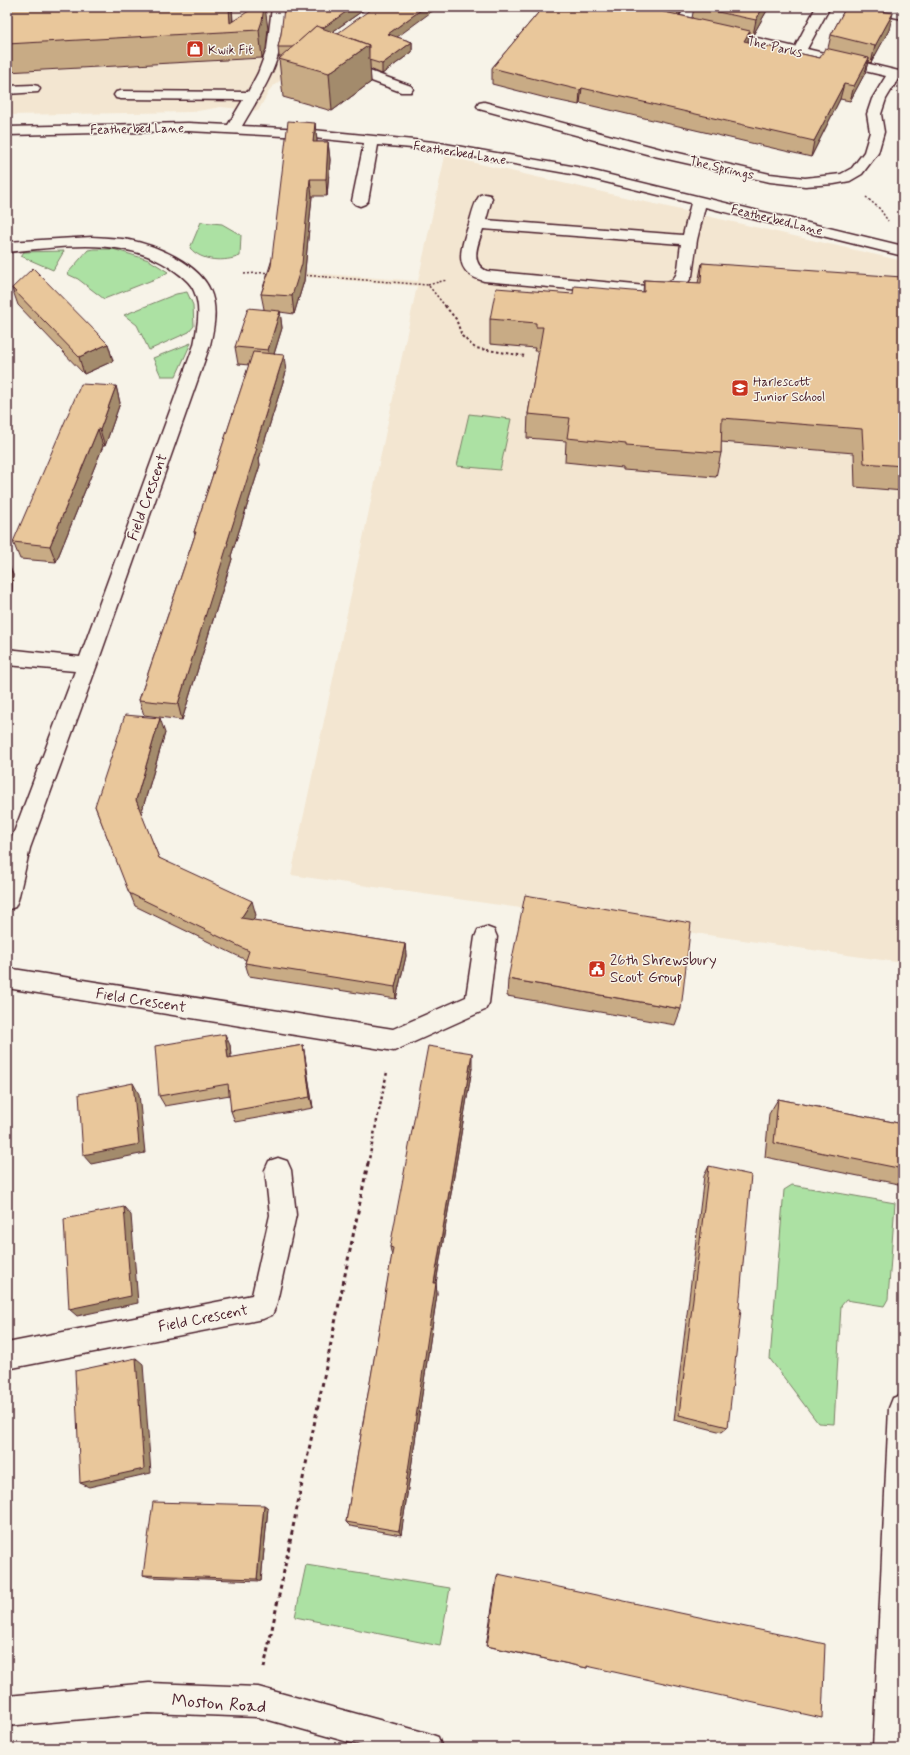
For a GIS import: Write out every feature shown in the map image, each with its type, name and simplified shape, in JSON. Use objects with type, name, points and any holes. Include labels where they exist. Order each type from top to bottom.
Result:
[{"type":"street","name":"The Parks","points":[[693,7],[688,27],[799,51],[898,75]]},
{"type":"street","points":[[799,51],[823,7]]},
{"type":"street","points":[[863,7],[903,15]]},
{"type":"street","points":[[233,129],[262,80],[269,62],[276,38],[277,9]]},
{"type":"street","points":[[332,62],[406,89]]},
{"type":"street","points":[[845,178],[857,171],[871,153],[877,132],[874,114],[879,99],[898,75]]},
{"type":"street","points":[[7,90],[34,89]]},
{"type":"street","points":[[121,95],[253,96]]},
{"type":"street","name":"The Springs","points":[[484,106],[658,153],[770,178],[805,182],[845,178]]},
{"type":"street","points":[[500,126],[512,113]]},
{"type":"street","name":"Featherbed Lane","points":[[7,131],[188,127],[372,139],[434,146],[577,171],[903,251]]},
{"type":"street","points":[[360,201],[372,139]]},
{"type":"street","points":[[485,198],[470,248],[469,264],[475,272],[484,276],[646,291],[666,289],[691,278],[689,240],[699,200]]},
{"type":"street","points":[[477,224],[689,240]]},
{"type":"street","name":"Field Crescent","points":[[7,247],[85,242],[121,243],[150,251],[173,261],[202,289],[207,310],[202,345],[87,665],[19,848],[7,900]]},
{"type":"street","points":[[7,657],[87,665]]},
{"type":"street","points":[[394,1040],[476,1003],[486,937]]},
{"type":"street","name":"Field Crescent","points":[[7,978],[394,1040]]},
{"type":"street","name":"Field Crescent","points":[[7,1356],[263,1306],[283,1215],[278,1170]]},
{"type":"street","points":[[888,1748],[903,1408]]},
{"type":"street","name":"Moston Road","points":[[7,1711],[149,1698],[258,1702],[427,1748]]},
{"type":"path","points":[[845,178],[880,210],[892,225]]},
{"type":"path","points":[[244,274],[278,273]]},
{"type":"path","points":[[301,275],[428,285],[456,319],[462,336],[475,348],[525,356]]},
{"type":"path","points":[[258,1702],[394,1040]]},
{"type":"shaded area","points":[[7,7],[281,7],[282,79],[271,88],[258,111],[221,107],[192,112],[7,115]]},
{"type":"shaded area","points":[[445,156],[903,261],[903,963],[291,875],[417,286],[269,274],[270,270],[418,281]]},
{"type":"green space","points":[[201,222],[222,224],[241,235],[240,256],[214,260],[195,253],[190,248]]},
{"type":"green space","points":[[113,249],[149,260],[168,272],[160,277],[104,299],[78,279],[67,274],[88,250]]},
{"type":"green space","points":[[64,251],[53,270],[21,256],[24,252]]},
{"type":"green space","points":[[187,292],[193,305],[194,326],[189,332],[149,350],[137,325],[124,315],[176,294]]},
{"type":"green space","points":[[191,343],[176,376],[161,376],[153,358]]},
{"type":"green space","points":[[469,414],[511,419],[500,470],[457,466]]},
{"type":"green space","points":[[792,1185],[895,1203],[888,1299],[884,1306],[846,1300],[841,1306],[834,1424],[818,1423],[770,1359],[784,1190]]},
{"type":"green space","points":[[306,1565],[450,1588],[440,1646],[295,1617]]},
{"type":"building","points":[[7,7],[229,7],[230,23],[255,7],[264,7],[259,30],[7,44]]},
{"type":"building","points":[[353,7],[323,28],[316,26],[293,47],[278,47],[284,8]]},
{"type":"building","points":[[374,7],[425,7],[388,34],[412,42],[382,64],[369,60],[369,45],[338,33]]},
{"type":"building","points":[[543,7],[642,7],[750,31],[744,41],[820,58],[825,48],[869,58],[854,86],[844,84],[814,141],[582,88],[580,90],[492,68]]},
{"type":"building","points":[[694,7],[763,7],[756,20]]},
{"type":"building","points":[[846,7],[883,7],[881,11],[893,13],[875,46],[831,35]]},
{"type":"building","points":[[316,26],[369,45],[329,73],[279,59]]},
{"type":"building","points":[[288,121],[315,123],[313,142],[328,142],[326,179],[310,179],[302,264],[292,296],[261,294],[271,266]]},
{"type":"building","points":[[702,263],[902,277],[903,466],[864,463],[862,429],[722,418],[721,453],[626,446],[626,444],[567,438],[570,418],[528,414],[543,327],[536,327],[536,323],[490,319],[496,288],[573,294],[574,286],[644,292],[644,280],[701,283]]},
{"type":"building","points":[[33,268],[108,344],[79,357],[12,288]]},
{"type":"building","points":[[248,308],[280,311],[268,350],[235,347]]},
{"type":"building","points":[[253,352],[284,355],[178,704],[139,700],[196,532],[194,532]]},
{"type":"building","points":[[81,384],[116,386],[100,430],[98,429],[50,546],[13,542]]},
{"type":"building","points":[[125,715],[160,718],[136,800],[159,858],[252,901],[241,918],[405,944],[395,987],[245,963],[249,951],[129,893],[95,806]]},
{"type":"building","name":"26th Shrewsbury Scout Group","points":[[525,895],[691,923],[681,1009],[508,979]]},
{"type":"building","points":[[225,1034],[228,1058],[303,1045],[310,1097],[231,1111],[228,1084],[159,1096],[155,1046]]},
{"type":"building","points":[[428,1046],[472,1053],[434,1283],[436,1283],[399,1531],[346,1522],[393,1248],[390,1247]]},
{"type":"building","points":[[133,1083],[139,1144],[83,1155],[79,1094]]},
{"type":"building","points":[[778,1099],[903,1124],[903,1169],[774,1143]]},
{"type":"building","points":[[709,1166],[751,1175],[739,1308],[741,1309],[728,1427],[679,1415]]},
{"type":"building","points":[[124,1207],[131,1296],[69,1309],[64,1219]]},
{"type":"building","points":[[136,1358],[144,1469],[80,1483],[75,1371]]},
{"type":"building","points":[[153,1502],[264,1505],[257,1579],[143,1575]]},
{"type":"building","points":[[498,1574],[825,1644],[822,1718],[587,1666],[587,1668],[487,1646]]},
{"type":"place","name":"Kwik Fit","points":[[195,49]]},
{"type":"place","name":"Harlescott Junior School","points":[[740,388]]},
{"type":"place","name":"26th Shrewsbury Scout Group","points":[[597,969]]}]
